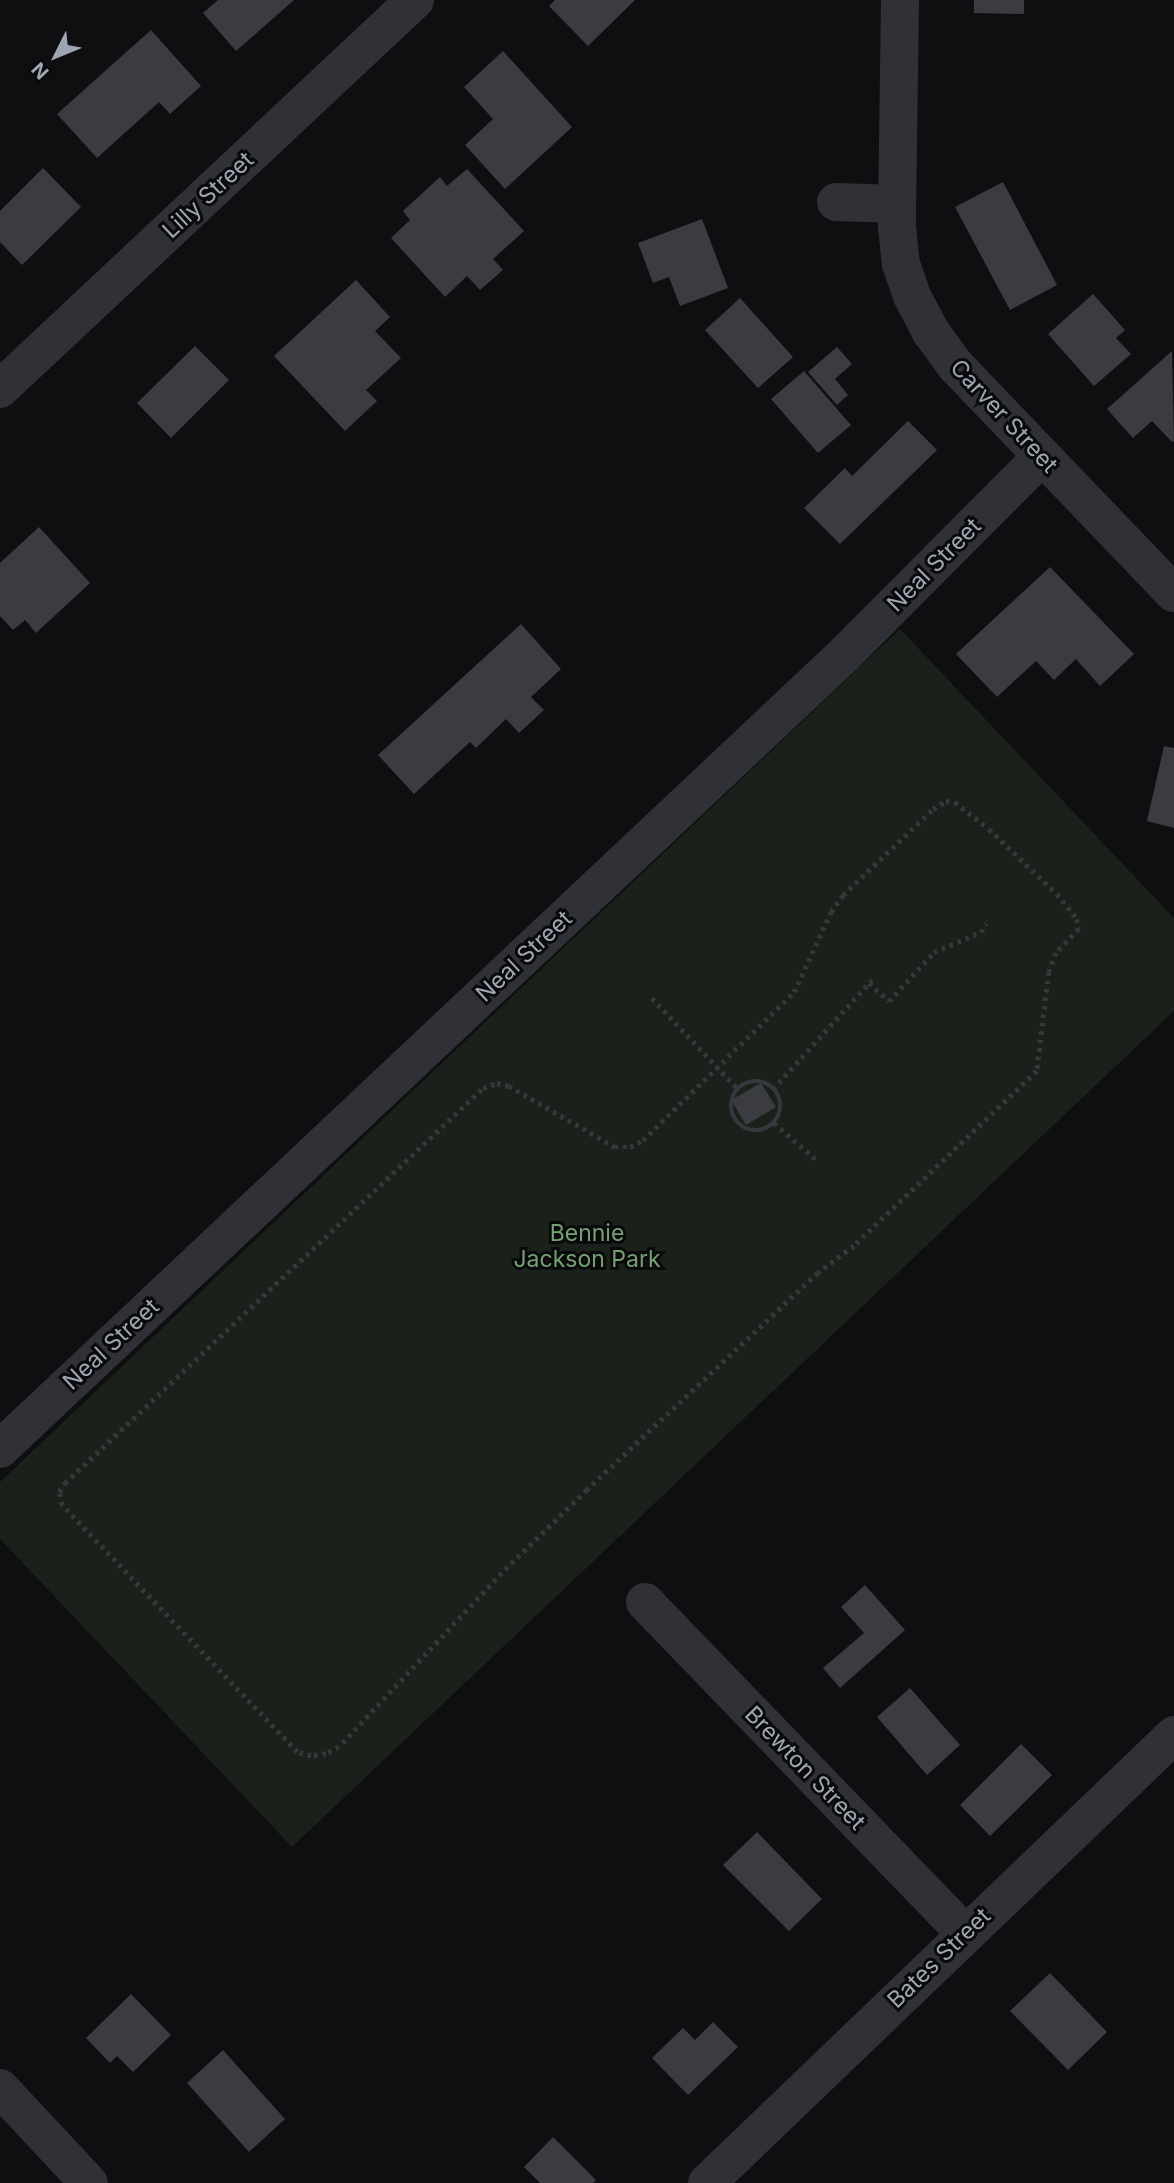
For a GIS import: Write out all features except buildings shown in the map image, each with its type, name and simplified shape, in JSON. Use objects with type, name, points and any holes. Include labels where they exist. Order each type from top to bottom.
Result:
[{"type":"street","name":"Lilly Street","points":[[0,389],[415,0]]},
{"type":"street","name":"Carver Street","points":[[900,0],[897,204],[901,264],[912,296],[931,332],[955,365],[1174,593]]},
{"type":"street","points":[[836,202],[897,204]]},
{"type":"street","name":"Neal Street","points":[[0,1448],[845,654],[1041,457]]},
{"type":"street","name":"Brewton Street","points":[[645,1602],[965,1933]]},
{"type":"street","name":"Bates Street","points":[[707,2183],[1174,1735]]},
{"type":"street","points":[[0,2088],[89,2183]]},
{"type":"path","points":[[946,801],[955,802],[989,829],[1057,894],[1077,919],[1079,929],[1056,953],[1049,972],[1040,1060],[1029,1080],[854,1246],[818,1273],[578,1499],[502,1573],[339,1747],[326,1754],[311,1756],[297,1752],[62,1505],[59,1492],[65,1483],[483,1088],[497,1083],[509,1086],[615,1147],[629,1147],[643,1140],[718,1067],[794,992],[831,912],[842,895],[933,809],[946,801]]},
{"type":"path","points":[[773,1089],[870,982],[889,1001],[934,952],[981,932],[986,923]]},
{"type":"path","points":[[652,998],[739,1089]]},
{"type":"path","points":[[754,1082],[773,1089],[781,1108],[774,1123],[761,1131],[739,1124],[732,1103],[739,1089],[754,1082]]},
{"type":"path","points":[[774,1123],[818,1161]]},
{"type":"green space","name":"Bennie Jackson Park","points":[[900,629],[1174,918],[1174,1011],[292,1847],[0,1539],[0,1482]]}]
